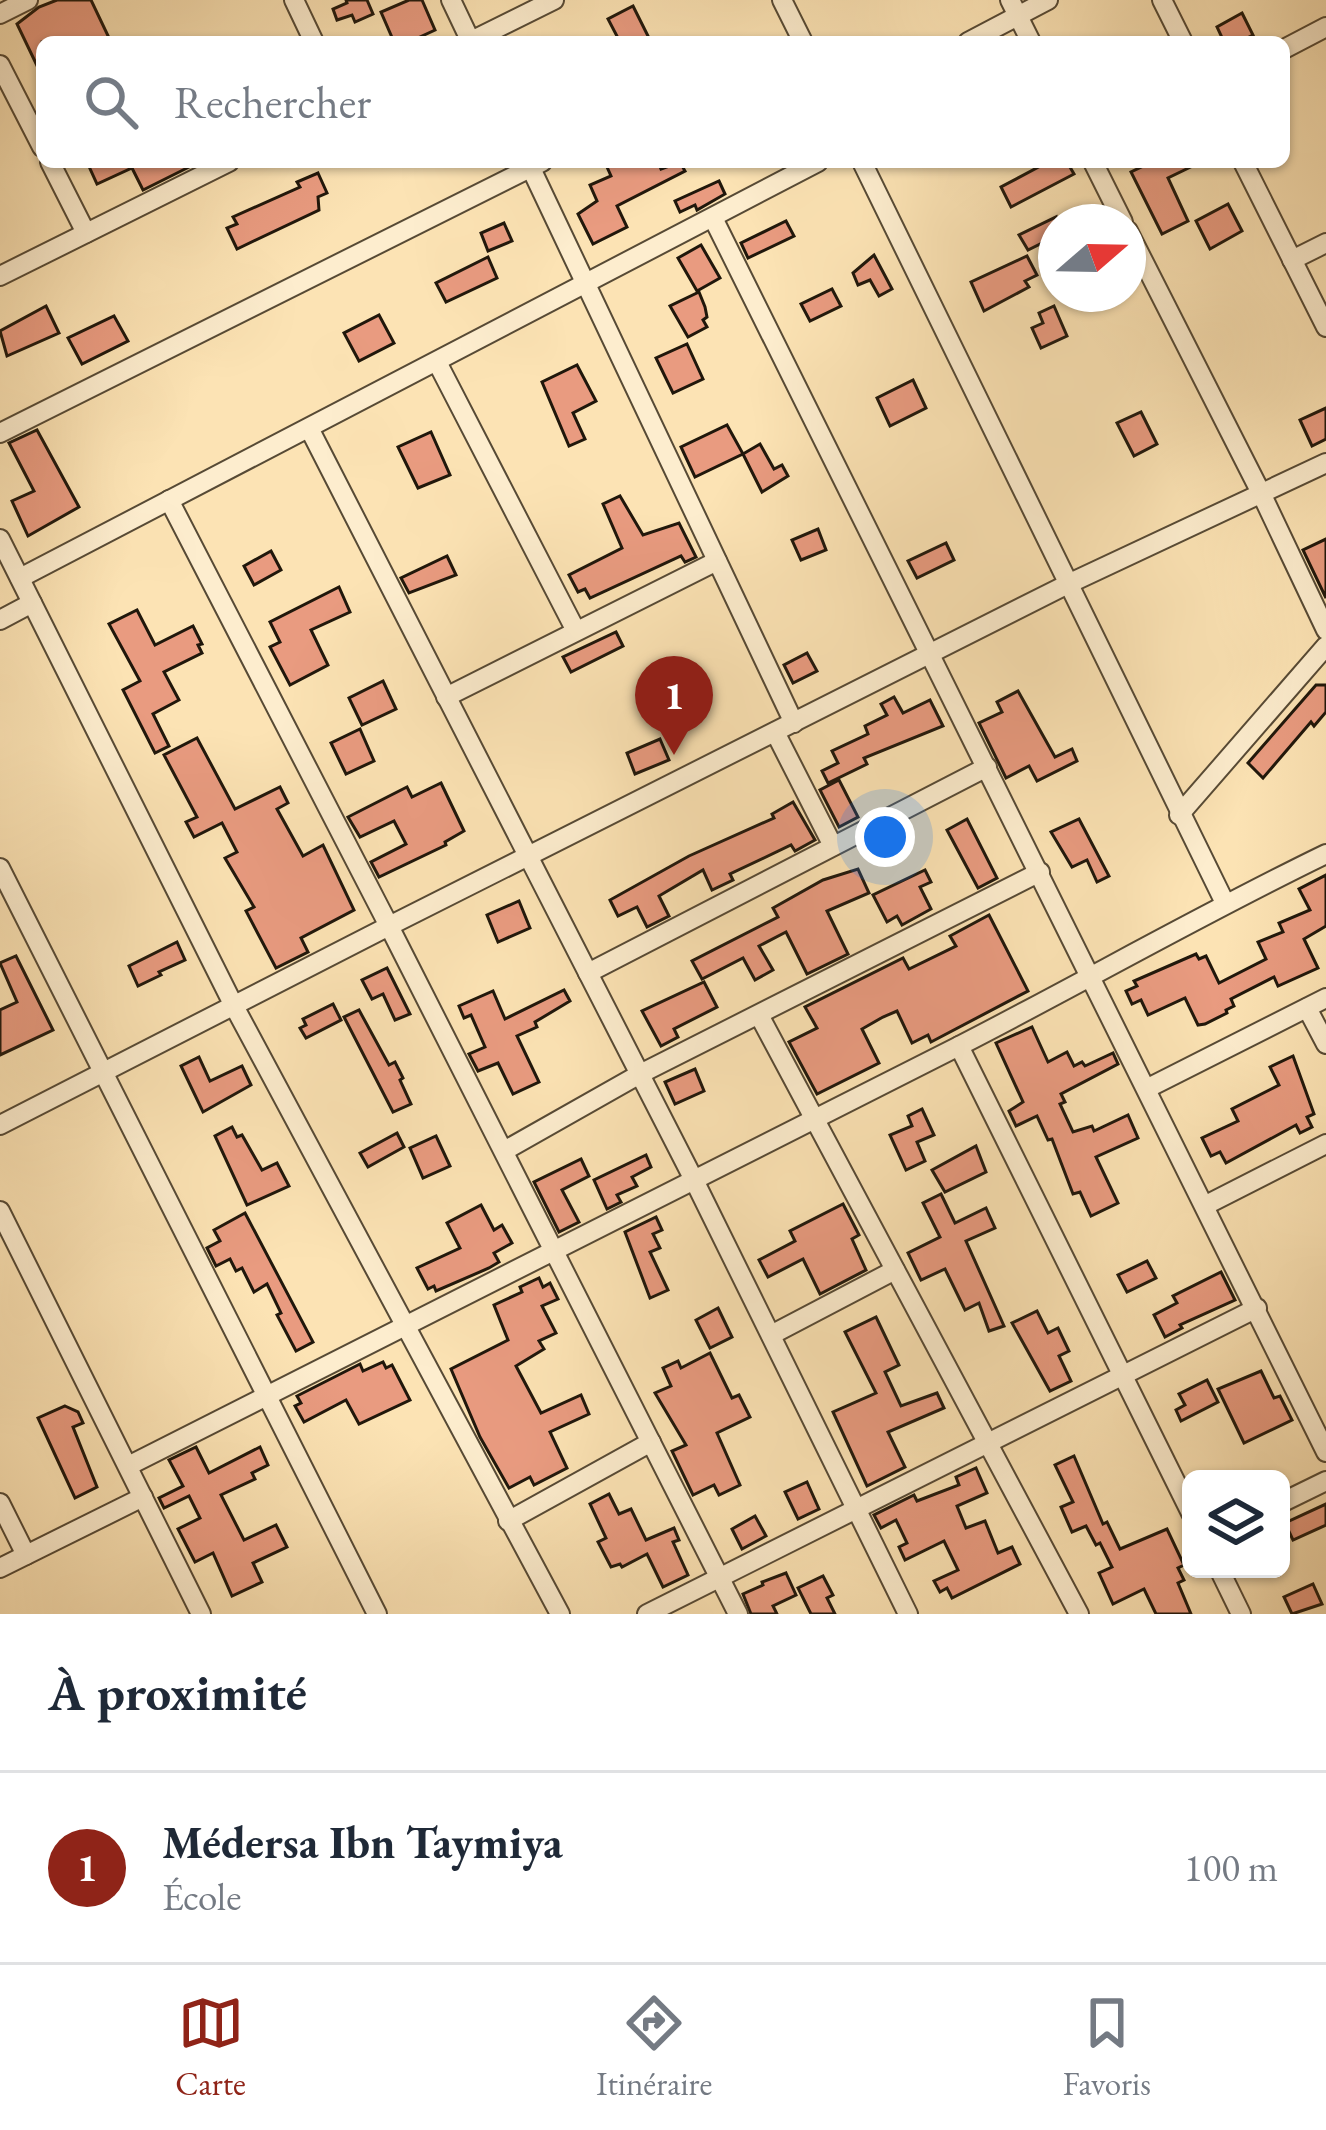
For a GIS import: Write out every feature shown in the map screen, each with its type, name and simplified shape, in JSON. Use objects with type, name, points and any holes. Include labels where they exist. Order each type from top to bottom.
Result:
[{"type":"street","points":[[0,14],[28,0]]},
{"type":"street","points":[[294,0],[311,36]]},
{"type":"street","points":[[451,0],[467,36]]},
{"type":"street","points":[[482,36],[554,0]]},
{"type":"street","points":[[782,0],[794,36]]},
{"type":"street","points":[[976,36],[1014,8],[1048,0]]},
{"type":"street","points":[[1162,0],[1180,36]]},
{"type":"street","points":[[1014,8],[1028,36]]},
{"type":"street","points":[[1290,46],[1326,27]]},
{"type":"street","points":[[0,65],[36,135]]},
{"type":"street","points":[[53,168],[86,233]]},
{"type":"street","points":[[0,276],[217,168]]},
{"type":"street","points":[[0,433],[526,168]]},
{"type":"street","points":[[536,168],[717,561],[833,846]]},
{"type":"street","points":[[20,578],[807,168]]},
{"type":"street","points":[[865,168],[1225,903]]},
{"type":"street","points":[[1096,168],[1114,204]]},
{"type":"street","points":[[1246,168],[1326,327]]},
{"type":"street","points":[[713,218],[1326,1453]]},
{"type":"street","points":[[1292,260],[1326,243]]},
{"type":"street","points":[[1146,266],[1326,630]]},
{"type":"street","points":[[436,362],[576,632]]},
{"type":"street","points":[[309,428],[694,1180],[908,1614]]},
{"type":"street","points":[[0,1125],[1069,584],[1326,463]]},
{"type":"street","points":[[169,500],[738,1614]]},
{"type":"street","points":[[0,538],[234,1006],[560,1614]]},
{"type":"street","points":[[446,697],[717,561]]},
{"type":"street","points":[[0,620],[32,603]]},
{"type":"street","points":[[1179,815],[1326,646]]},
{"type":"street","points":[[588,974],[987,766]]},
{"type":"street","points":[[128,1466],[1093,978],[1225,903],[1326,854]]},
{"type":"street","points":[[0,868],[377,1614]]},
{"type":"street","points":[[504,1151],[640,1074],[1040,872]]},
{"type":"street","points":[[1148,1088],[1326,998]]},
{"type":"street","points":[[1307,1008],[1326,1044]]},
{"type":"street","points":[[759,1015],[1079,1614]]},
{"type":"street","points":[[959,1046],[1182,1495]]},
{"type":"street","points":[[1206,1205],[1326,1144]]},
{"type":"street","points":[[0,1211],[202,1614]]},
{"type":"street","points":[[771,1335],[896,1270]]},
{"type":"street","points":[[647,1614],[1257,1308]]},
{"type":"street","points":[[508,1521],[651,1442]]},
{"type":"street","points":[[1290,1499],[1326,1481]]},
{"type":"street","points":[[0,1568],[143,1497]]},
{"type":"street","points":[[0,1503],[26,1556]]},
{"type":"street","points":[[1223,1578],[1241,1614]]},
{"type":"building","points":[[57,0],[91,0],[108,36],[36,36],[36,64],[17,24]]},
{"type":"building","points":[[346,0],[367,0],[373,14],[355,22],[352,15],[337,20],[333,9]]},
{"type":"building","points":[[409,0],[422,0],[435,30],[422,36],[391,36],[381,12]]},
{"type":"building","points":[[633,6],[648,36],[617,36],[608,19]]},
{"type":"building","points":[[1242,13],[1253,35],[1221,36],[1217,27]]},
{"type":"building","points":[[90,168],[132,168],[97,184]]},
{"type":"building","points":[[132,168],[187,168],[143,190]]},
{"type":"building","points":[[607,168],[685,171],[617,206],[627,227],[593,244],[578,214],[597,201],[590,185],[611,176]]},
{"type":"building","points":[[1037,168],[1070,168],[1074,174],[1011,207],[1001,187]]},
{"type":"building","points":[[1189,168],[1168,178],[1188,221],[1162,234],[1131,172]]},
{"type":"building","points":[[318,173],[327,193],[318,197],[319,210],[237,249],[227,228],[237,224],[233,217],[300,187],[297,182]]},
{"type":"building","points":[[719,181],[725,194],[697,210],[695,205],[680,212],[675,201]]},
{"type":"building","points":[[1228,204],[1242,231],[1210,249],[1196,221]]},
{"type":"building","points":[[786,221],[794,236],[748,258],[741,243]]},
{"type":"building","points":[[504,223],[512,241],[488,251],[481,233]]},
{"type":"building","points":[[1038,226],[1038,245],[1028,250],[1019,235]]},
{"type":"building","points":[[701,245],[720,278],[697,291],[678,258]]},
{"type":"building","points":[[874,255],[892,289],[879,296],[870,280],[858,285],[853,273]]},
{"type":"building","points":[[1027,256],[1037,275],[1025,281],[1029,287],[984,311],[971,282]]},
{"type":"building","points":[[488,257],[497,278],[446,302],[436,283]]},
{"type":"building","points":[[832,289],[841,306],[810,321],[801,304]]},
{"type":"building","points":[[699,292],[707,327],[688,337],[670,306]]},
{"type":"building","points":[[46,306],[59,333],[7,356],[0,331]]},
{"type":"building","points":[[1057,312],[1067,336],[1041,348],[1032,328],[1043,323],[1039,313]]},
{"type":"building","points":[[379,315],[394,343],[359,361],[344,333]]},
{"type":"building","points":[[114,316],[128,341],[82,364],[68,338]]},
{"type":"building","points":[[687,344],[703,379],[673,393],[656,358]]},
{"type":"building","points":[[577,365],[596,401],[573,413],[585,439],[569,446],[542,382]]},
{"type":"building","points":[[913,380],[926,408],[890,426],[877,398]]},
{"type":"building","points":[[1326,408],[1326,439],[1312,446],[1300,420]]},
{"type":"building","points":[[1141,412],[1157,444],[1134,456],[1117,423]]},
{"type":"building","points":[[727,425],[743,454],[695,477],[681,447]]},
{"type":"building","points":[[37,430],[79,507],[28,536],[12,501],[34,491],[9,443]]},
{"type":"building","points":[[431,432],[450,475],[418,488],[398,447]]},
{"type":"building","points":[[760,444],[774,469],[782,465],[788,476],[762,492],[743,454]]},
{"type":"building","points":[[620,496],[643,535],[679,523],[696,557],[685,562],[681,556],[590,598],[585,589],[578,592],[569,575],[622,548],[603,504]]},
{"type":"building","points":[[818,529],[826,550],[801,560],[792,540]]},
{"type":"building","points":[[1326,539],[1326,598],[1303,550]]},
{"type":"building","points":[[946,543],[954,560],[917,578],[908,561]]},
{"type":"building","points":[[271,551],[281,570],[254,585],[244,566]]},
{"type":"building","points":[[447,556],[456,575],[409,593],[401,578]]},
{"type":"building","points":[[339,587],[350,612],[311,630],[328,665],[290,685],[270,647],[280,642],[270,622]]},
{"type":"building","points":[[137,610],[155,645],[193,626],[202,644],[198,645],[202,653],[164,672],[179,700],[153,714],[169,746],[155,753],[123,690],[140,681],[109,624]]},
{"type":"building","points":[[616,632],[623,646],[571,672],[563,657]]},
{"type":"building","points":[[807,653],[817,671],[793,683],[784,665]]},
{"type":"building","points":[[383,681],[396,709],[362,725],[349,698]]},
{"type":"building","points":[[1316,685],[1326,685],[1326,712],[1314,726],[1311,722],[1263,778],[1248,763]]},
{"type":"building","points":[[1018,691],[1055,757],[1072,749],[1077,761],[1037,781],[1029,766],[1006,778],[979,723],[1002,712],[997,702]]},
{"type":"building","points":[[894,697],[903,713],[930,700],[943,726],[864,758],[867,764],[828,783],[822,771],[838,763],[832,751],[868,734],[865,726],[887,715],[881,704]]},
{"type":"building","points":[[360,729],[374,761],[346,774],[331,743]]},
{"type":"building","points":[[197,738],[235,809],[280,787],[288,803],[277,809],[303,856],[323,845],[354,910],[301,938],[308,952],[276,968],[246,911],[254,907],[225,858],[237,852],[222,823],[194,837],[186,822],[197,817],[164,755]]},
{"type":"building","points":[[660,739],[669,760],[635,774],[627,753]]},
{"type":"building","points":[[839,780],[858,817],[839,827],[820,790]]},
{"type":"building","points":[[441,783],[464,831],[446,845],[379,877],[371,862],[406,844],[394,821],[360,837],[348,817],[407,787],[412,797]]},
{"type":"building","points":[[793,802],[815,840],[795,851],[791,845],[730,874],[733,880],[712,890],[703,870],[659,896],[669,916],[647,927],[637,907],[618,916],[610,900],[689,856],[774,818],[772,814]]},
{"type":"building","points":[[967,819],[997,878],[978,888],[947,830]]},
{"type":"building","points":[[1079,819],[1109,876],[1097,882],[1087,860],[1072,867],[1051,832]]},
{"type":"building","points":[[858,869],[869,893],[827,911],[848,954],[807,974],[786,932],[759,946],[773,970],[755,980],[743,958],[702,979],[692,961],[778,917],[773,908],[823,880]]},
{"type":"building","points":[[925,870],[931,882],[920,887],[931,909],[902,925],[897,916],[887,922],[873,895]]},
{"type":"building","points":[[1326,875],[1326,926],[1304,939],[1318,968],[1278,986],[1274,977],[1231,999],[1234,1006],[1227,1013],[1205,1024],[1198,1025],[1185,998],[1148,1015],[1141,1000],[1132,1004],[1126,991],[1137,986],[1134,981],[1196,954],[1199,959],[1206,956],[1219,983],[1266,959],[1258,942],[1283,932],[1279,923],[1310,910],[1299,889]]},
{"type":"building","points":[[519,901],[530,928],[498,942],[487,915]]},
{"type":"building","points":[[989,915],[1028,991],[931,1042],[928,1035],[912,1043],[897,1011],[883,1017],[862,1029],[879,1063],[817,1094],[789,1042],[817,1028],[805,1007],[903,958],[909,969],[956,946],[950,936]]},
{"type":"building","points":[[177,942],[185,960],[138,986],[129,966]]},
{"type":"building","points":[[16,956],[53,1030],[0,1055],[0,1010],[17,1002],[0,963]]},
{"type":"building","points":[[387,968],[410,1014],[395,1020],[383,994],[372,999],[362,980]]},
{"type":"building","points":[[704,982],[717,1007],[674,1029],[678,1037],[661,1046],[642,1011]]},
{"type":"building","points":[[564,990],[570,1001],[517,1036],[539,1082],[513,1094],[498,1063],[478,1071],[469,1054],[485,1047],[471,1015],[464,1018],[459,1006],[493,991],[505,1019]]},
{"type":"building","points":[[333,1004],[341,1020],[306,1038],[300,1028],[306,1025],[303,1019]]},
{"type":"building","points":[[359,1010],[389,1065],[395,1062],[403,1078],[411,1104],[393,1112],[344,1017]]},
{"type":"building","points":[[1032,1027],[1048,1062],[1067,1052],[1074,1066],[1082,1062],[1085,1066],[1113,1053],[1118,1064],[1061,1094],[1065,1102],[1060,1104],[1073,1132],[1092,1126],[1094,1131],[1128,1115],[1138,1138],[1096,1157],[1118,1203],[1091,1216],[1080,1192],[1073,1194],[1052,1139],[1048,1140],[1037,1116],[1016,1126],[1009,1111],[1023,1102],[996,1043]]},
{"type":"building","points":[[1293,1056],[1314,1114],[1307,1117],[1312,1127],[1300,1133],[1296,1125],[1226,1163],[1220,1152],[1211,1156],[1202,1138],[1238,1121],[1232,1109],[1279,1085],[1270,1067]]},
{"type":"building","points":[[199,1057],[210,1081],[242,1066],[251,1085],[203,1112],[181,1066]]},
{"type":"building","points":[[695,1069],[704,1091],[675,1104],[665,1082]]},
{"type":"building","points":[[922,1109],[934,1135],[917,1142],[925,1161],[906,1170],[890,1135],[912,1126],[908,1116]]},
{"type":"building","points":[[232,1127],[237,1137],[242,1135],[262,1170],[277,1163],[289,1186],[247,1205],[215,1136]]},
{"type":"building","points":[[397,1133],[404,1147],[368,1167],[360,1153]]},
{"type":"building","points":[[436,1136],[450,1166],[423,1178],[410,1148]]},
{"type":"building","points":[[976,1146],[986,1172],[945,1192],[932,1170]]},
{"type":"building","points":[[646,1155],[651,1167],[632,1177],[637,1186],[617,1195],[621,1202],[607,1209],[594,1180]]},
{"type":"building","points":[[581,1159],[589,1176],[562,1190],[579,1222],[559,1232],[534,1182]]},
{"type":"building","points":[[941,1194],[955,1223],[986,1208],[995,1228],[966,1241],[1004,1326],[989,1331],[979,1303],[965,1310],[945,1269],[921,1280],[908,1253],[940,1237],[923,1203]]},
{"type":"building","points":[[843,1204],[859,1235],[852,1239],[866,1270],[820,1294],[803,1259],[768,1277],[759,1260],[795,1241],[790,1231]]},
{"type":"building","points":[[481,1205],[494,1230],[502,1225],[512,1243],[494,1253],[499,1262],[489,1268],[436,1291],[434,1286],[428,1289],[417,1268],[460,1248],[447,1223]]},
{"type":"building","points":[[245,1213],[313,1342],[296,1351],[267,1284],[254,1292],[242,1268],[236,1271],[230,1259],[216,1266],[207,1248],[220,1241],[214,1230]]},
{"type":"building","points":[[656,1217],[662,1230],[653,1234],[660,1248],[650,1252],[668,1290],[650,1298],[625,1232]]},
{"type":"building","points":[[1147,1261],[1156,1278],[1127,1292],[1118,1275]]},
{"type":"building","points":[[1221,1272],[1235,1300],[1165,1337],[1154,1315],[1177,1303],[1173,1296]]},
{"type":"building","points":[[539,1278],[543,1287],[550,1283],[558,1299],[542,1306],[556,1333],[539,1341],[544,1349],[516,1366],[541,1413],[581,1395],[589,1414],[550,1432],[567,1468],[534,1485],[530,1477],[509,1488],[480,1437],[451,1369],[508,1340],[494,1305]]},
{"type":"building","points":[[718,1308],[732,1337],[710,1348],[696,1320]]},
{"type":"building","points":[[1037,1311],[1048,1333],[1058,1328],[1069,1351],[1059,1356],[1071,1381],[1050,1391],[1012,1323]]},
{"type":"building","points":[[876,1317],[899,1365],[885,1372],[901,1406],[937,1393],[944,1408],[888,1432],[905,1467],[867,1486],[833,1412],[876,1393],[845,1332]]},
{"type":"building","points":[[710,1353],[732,1398],[739,1395],[750,1417],[717,1433],[740,1485],[719,1495],[714,1485],[693,1495],[672,1451],[686,1445],[655,1393],[671,1386],[663,1368],[678,1361],[681,1368]]},
{"type":"building","points":[[383,1362],[386,1368],[392,1365],[410,1400],[359,1424],[346,1400],[304,1422],[295,1406],[301,1403],[297,1396],[360,1364],[363,1371]]},
{"type":"building","points":[[1261,1371],[1292,1420],[1244,1443],[1218,1389]]},
{"type":"building","points":[[1207,1380],[1218,1402],[1181,1421],[1176,1410],[1185,1405],[1179,1394]]},
{"type":"building","points":[[65,1406],[78,1412],[83,1423],[73,1427],[97,1487],[75,1498],[38,1418]]},
{"type":"building","points":[[196,1447],[209,1473],[260,1447],[268,1465],[252,1473],[255,1479],[221,1495],[244,1540],[276,1525],[287,1547],[253,1563],[262,1582],[232,1596],[213,1553],[195,1562],[178,1529],[200,1518],[189,1496],[164,1508],[159,1498],[183,1486],[169,1460]]},
{"type":"building","points":[[1074,1456],[1103,1524],[1107,1522],[1120,1549],[1167,1529],[1182,1561],[1178,1568],[1184,1580],[1178,1583],[1191,1614],[1156,1614],[1144,1589],[1113,1604],[1099,1573],[1112,1567],[1086,1526],[1072,1532],[1061,1507],[1073,1502],[1055,1465]]},
{"type":"building","points":[[976,1468],[987,1493],[957,1506],[966,1528],[985,1521],[998,1553],[1012,1547],[1020,1564],[952,1598],[947,1588],[940,1592],[934,1581],[958,1570],[944,1541],[905,1560],[899,1547],[907,1543],[896,1520],[881,1528],[874,1515],[914,1495],[917,1501],[959,1485],[956,1477]]},
{"type":"building","points":[[807,1482],[819,1509],[798,1519],[785,1492]]},
{"type":"building","points":[[609,1494],[619,1514],[631,1509],[646,1540],[674,1528],[679,1540],[673,1542],[688,1575],[663,1587],[647,1554],[622,1567],[611,1567],[598,1542],[606,1538],[590,1504]]},
{"type":"building","points":[[1326,1504],[1326,1525],[1293,1540],[1290,1521]]},
{"type":"building","points":[[755,1516],[766,1536],[742,1549],[732,1529]]},
{"type":"building","points":[[786,1573],[796,1595],[773,1606],[777,1614],[751,1614],[743,1594]]},
{"type":"building","points":[[823,1576],[833,1595],[827,1598],[835,1614],[811,1614],[798,1588]]},
{"type":"building","points":[[1313,1584],[1322,1604],[1292,1614],[1284,1597]]},
{"type":"place","name":"Médersa Ibn Taymiya","points":[[674,755]]}]
